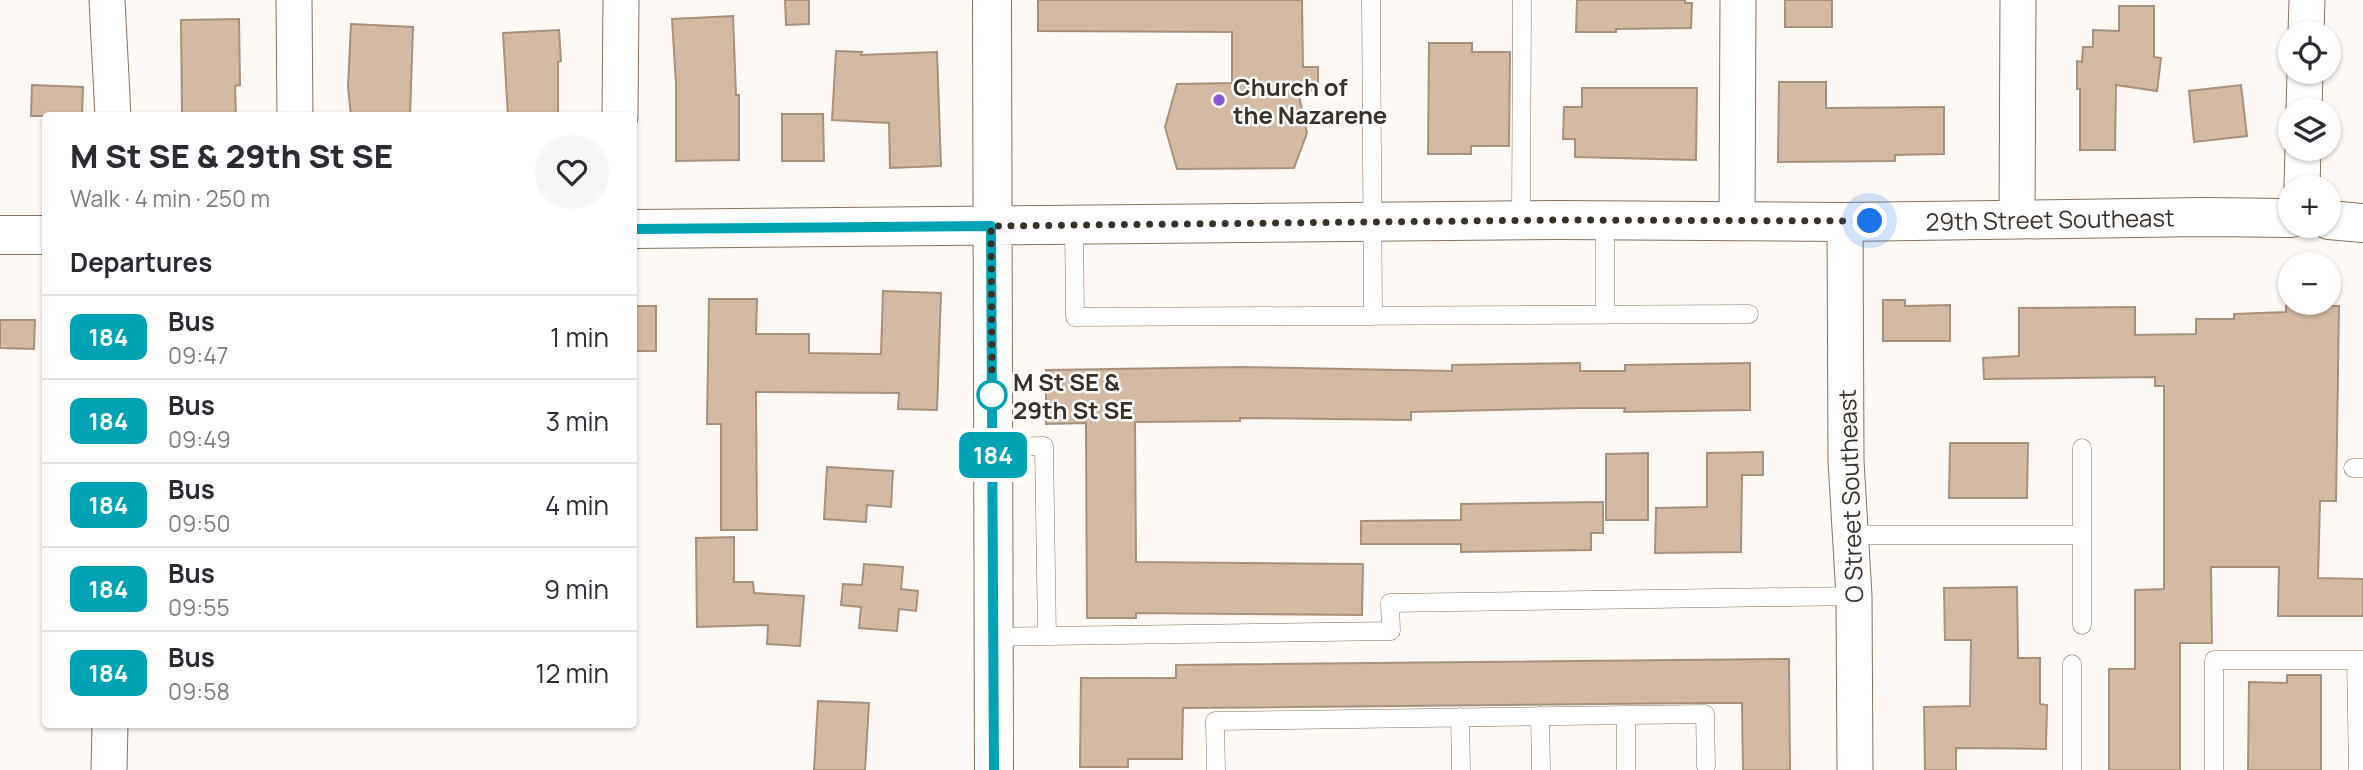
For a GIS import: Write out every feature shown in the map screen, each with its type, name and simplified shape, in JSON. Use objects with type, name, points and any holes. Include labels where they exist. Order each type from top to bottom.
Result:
[{"type":"street","points":[[107,0],[113,112]]},
{"type":"street","points":[[294,0],[295,112]]},
{"type":"street","points":[[620,112],[621,0]]},
{"type":"street","points":[[992,0],[994,770]]},
{"type":"street","points":[[1737,221],[1738,0]]},
{"type":"street","points":[[2017,219],[2018,0]]},
{"type":"street","points":[[2306,21],[2307,0]]},
{"type":"street","name":"29th Street Southeast","points":[[637,229],[1521,221],[1845,222],[2205,216],[2278,218]]},
{"type":"street","points":[[2341,221],[2363,223]]},
{"type":"street","name":"O Street Southeast","points":[[1845,222],[1846,461],[1854,596],[1855,770]]},
{"type":"street","points":[[0,235],[42,235]]},
{"type":"street","points":[[109,770],[110,728]]},
{"type":"lane","points":[[1371,0],[1373,316]]},
{"type":"lane","points":[[1521,221],[1522,0]]},
{"type":"lane","points":[[1605,221],[1605,314]]},
{"type":"lane","points":[[1074,225],[1075,317],[1749,314]]},
{"type":"lane","points":[[993,447],[1044,446],[1047,636]]},
{"type":"lane","points":[[2082,448],[2082,625]]},
{"type":"lane","points":[[1851,535],[2082,535]]},
{"type":"lane","points":[[994,637],[1391,631],[1390,603],[1854,596]]},
{"type":"lane","points":[[2214,770],[2214,660],[2360,660],[2358,770]]},
{"type":"lane","points":[[2072,664],[2072,770]]},
{"type":"lane","points":[[1216,770],[1215,721],[1705,714],[1706,766]]},
{"type":"lane","points":[[1626,715],[1626,769]]},
{"type":"lane","points":[[1540,716],[1541,770]]},
{"type":"lane","points":[[1460,718],[1461,770]]},
{"type":"building","points":[[785,0],[809,0],[809,24],[786,25]]},
{"type":"building","points":[[1038,0],[1302,0],[1303,67],[1318,67],[1318,90],[1298,91],[1307,133],[1294,168],[1177,169],[1165,127],[1177,84],[1232,83],[1232,32],[1038,31]]},
{"type":"building","points":[[1577,0],[1685,0],[1685,3],[1692,3],[1691,28],[1576,32]]},
{"type":"building","points":[[1785,0],[1832,0],[1832,27],[1785,27]]},
{"type":"building","points":[[2119,6],[2154,6],[2154,57],[2161,58],[2157,91],[2116,85],[2115,150],[2080,150],[2077,61],[2082,62],[2083,47],[2093,47],[2093,30],[2119,31]]},
{"type":"building","points":[[733,16],[736,95],[739,95],[739,160],[676,161],[676,84],[672,19]]},
{"type":"building","points":[[239,19],[240,85],[235,86],[236,112],[182,112],[181,20]]},
{"type":"building","points":[[351,24],[413,27],[410,112],[351,112],[348,87]]},
{"type":"building","points":[[559,30],[561,61],[558,62],[558,112],[508,112],[503,33]]},
{"type":"building","points":[[1429,43],[1472,43],[1472,52],[1510,52],[1509,146],[1471,146],[1471,154],[1428,154]]},
{"type":"building","points":[[836,51],[862,52],[861,55],[937,52],[941,166],[890,168],[889,123],[832,120]]},
{"type":"building","points":[[1779,82],[1826,82],[1826,108],[1944,107],[1944,154],[1895,155],[1895,161],[1778,162]]},
{"type":"building","points":[[32,85],[83,87],[82,112],[42,112],[42,116],[31,116]]},
{"type":"building","points":[[2241,85],[2247,136],[2194,142],[2189,91]]},
{"type":"building","points":[[1582,88],[1697,88],[1696,160],[1575,157],[1575,139],[1563,139],[1564,107],[1582,107]]},
{"type":"building","points":[[782,114],[823,114],[824,161],[782,161]]},
{"type":"building","points":[[883,291],[941,293],[937,410],[898,409],[899,393],[756,392],[757,530],[721,530],[721,424],[707,424],[709,299],[757,299],[756,334],[809,334],[809,353],[881,354]]},
{"type":"building","points":[[1883,300],[1905,300],[1905,306],[1950,305],[1950,341],[1883,341]]},
{"type":"building","points":[[637,306],[656,306],[656,351],[637,351]]},
{"type":"building","points":[[2135,307],[2135,335],[2196,334],[2196,319],[2234,319],[2234,314],[2278,312],[2278,315],[2339,315],[2336,501],[2320,501],[2318,578],[2363,579],[2363,616],[2278,616],[2279,567],[2211,567],[2212,643],[2180,643],[2180,770],[2109,770],[2109,669],[2135,669],[2135,590],[2164,589],[2164,386],[2155,386],[2155,377],[1984,379],[1983,358],[2019,356],[2019,308]]},
{"type":"building","points":[[0,320],[35,320],[34,349],[0,348]]},
{"type":"building","points":[[1580,363],[1580,371],[1625,371],[1625,365],[1750,363],[1750,410],[1624,412],[1625,408],[1581,408],[1411,412],[1411,420],[1240,418],[1240,421],[1135,422],[1136,562],[1363,564],[1362,615],[1136,613],[1136,618],[1087,618],[1086,423],[1046,424],[1046,370],[1239,367],[1452,371],[1452,365]]},
{"type":"building","points":[[1950,443],[2028,443],[2027,498],[1949,498]]},
{"type":"building","points":[[1763,452],[1763,475],[1742,475],[1741,552],[1655,553],[1656,508],[1707,507],[1707,453]]},
{"type":"building","points":[[1648,453],[1648,520],[1606,520],[1606,454]]},
{"type":"building","points":[[827,467],[893,471],[891,507],[867,505],[866,522],[824,519]]},
{"type":"building","points":[[1603,502],[1603,533],[1591,533],[1591,550],[1461,552],[1461,544],[1361,544],[1361,521],[1461,520],[1461,504]]},
{"type":"building","points":[[734,537],[734,582],[753,582],[754,593],[804,596],[800,646],[767,644],[768,625],[697,627],[696,538]]},
{"type":"building","points":[[864,564],[903,567],[901,589],[918,591],[916,611],[899,609],[897,631],[859,628],[861,607],[841,605],[843,584],[862,585]]},
{"type":"building","points":[[2017,587],[2018,658],[2040,658],[2040,704],[2047,705],[2046,749],[1956,748],[1956,770],[1925,770],[1924,707],[1970,706],[1971,640],[1945,640],[1944,588]]},
{"type":"building","points":[[1789,659],[1790,770],[1743,770],[1742,703],[1183,708],[1182,759],[1128,759],[1128,767],[1080,767],[1081,678],[1176,678],[1176,665]]},
{"type":"building","points":[[2287,675],[2321,675],[2321,770],[2248,770],[2249,682],[2287,683]]},
{"type":"building","points":[[818,701],[869,703],[865,770],[814,770]]},
{"type":"bus line","name":"184","points":[[637,229],[991,226],[994,770]]},
{"type":"place","name":"Church of the Nazarene","points":[[1219,100]]},
{"type":"place","name":"M St SE & 29th St SE","points":[[992,395]]},
{"type":"route","points":[[992,395],[991,226],[1559,220],[1870,221]]}]
